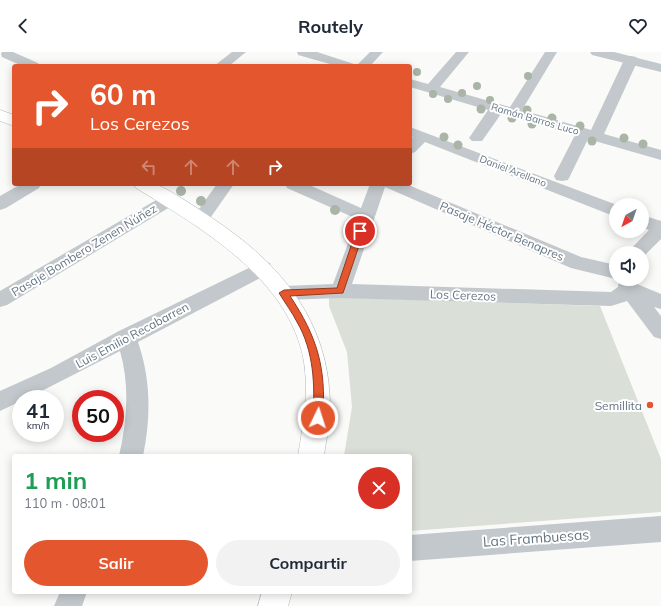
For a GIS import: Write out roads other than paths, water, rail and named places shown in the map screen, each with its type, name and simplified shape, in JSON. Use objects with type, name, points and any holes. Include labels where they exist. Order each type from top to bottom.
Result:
[{"type":"main road","points":[[145,186],[200,220],[236,245],[263,268],[284,293],[304,327],[315,355],[318,373],[319,409],[311,454]]},
{"type":"main road","points":[[273,606],[276,594]]},
{"type":"street","points":[[225,63],[240,52]]},
{"type":"street","points":[[303,52],[345,64]]},
{"type":"street","points":[[365,64],[377,52]]},
{"type":"street","points":[[431,89],[463,52]]},
{"type":"street","points":[[513,112],[551,52]]},
{"type":"street","points":[[597,52],[661,68]]},
{"type":"street","points":[[6,54],[28,64]]},
{"type":"street","points":[[562,176],[589,135],[631,60]]},
{"type":"street","name":"Ramón Barros Luco","points":[[412,84],[661,155]]},
{"type":"street","points":[[477,138],[497,108]]},
{"type":"street","points":[[412,144],[416,134]]},
{"type":"street","name":"Daniel Arellano","points":[[416,134],[609,208]]},
{"type":"street","points":[[0,204],[30,186]]},
{"type":"street","points":[[200,220],[225,186]]},
{"type":"street","points":[[298,186],[366,216]]},
{"type":"street","points":[[340,291],[377,186]]},
{"type":"street","name":"Pasaje Héctor Benapres","points":[[396,186],[577,263],[609,270]]},
{"type":"street","name":"Pasaje Bombero Zenen Núñez","points":[[0,300],[169,200]]},
{"type":"street","points":[[643,246],[661,228],[649,224]]},
{"type":"street","name":"Luis Emilio Recabarren","points":[[0,401],[58,374],[126,337],[263,268]]},
{"type":"street","name":"Los Cerezos","points":[[284,293],[340,291],[597,300],[622,296],[627,286]]},
{"type":"street","points":[[630,286],[661,331]]},
{"type":"street","points":[[633,286],[661,302]]},
{"type":"street","points":[[126,337],[137,372],[139,391],[138,415],[131,454]]},
{"type":"street","name":"Las Frambuesas","points":[[412,548],[661,529]]},
{"type":"street","points":[[68,606],[73,594]]},
{"type":"place","name":"Semillita","points":[[650,405]]}]
